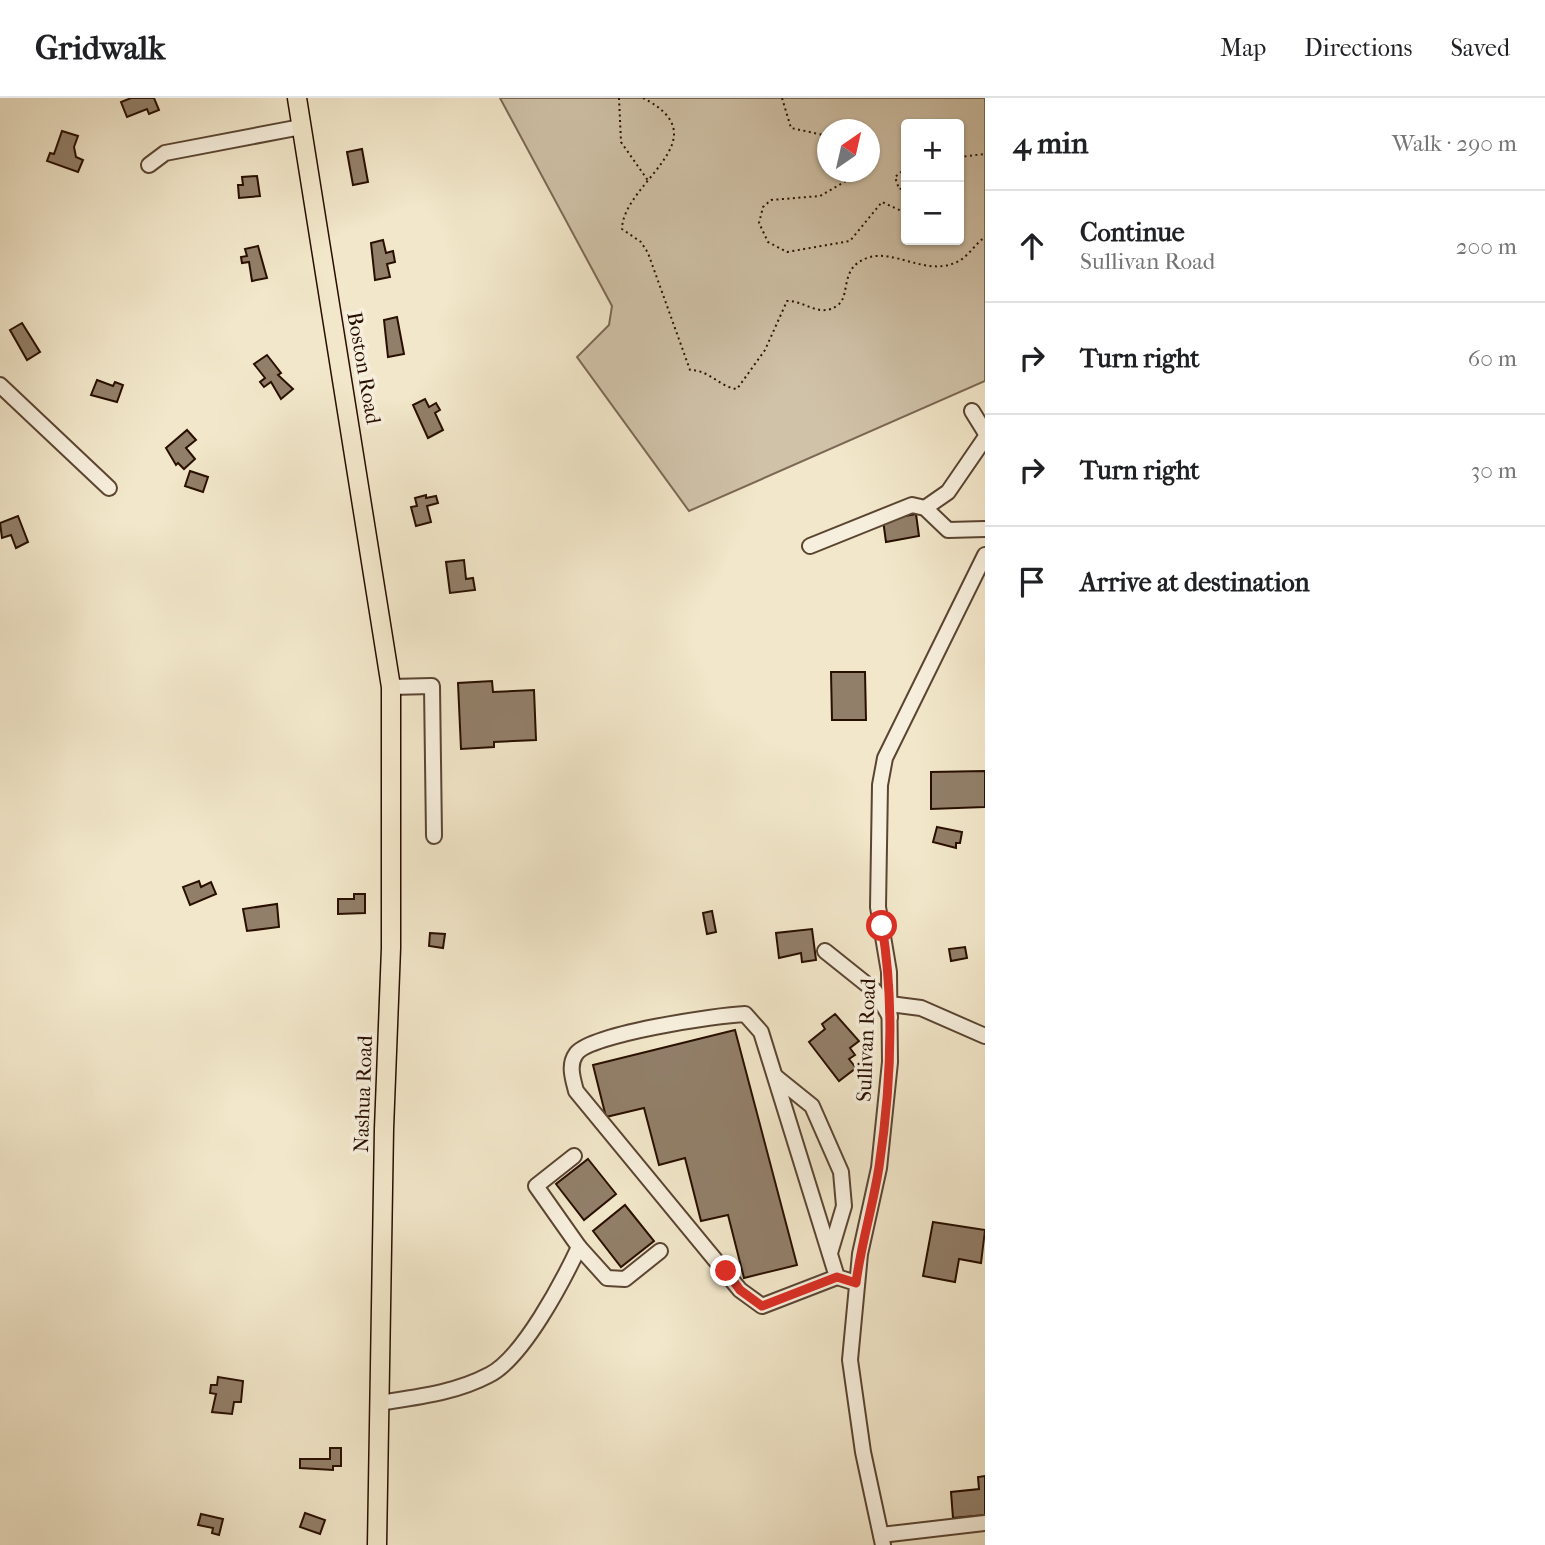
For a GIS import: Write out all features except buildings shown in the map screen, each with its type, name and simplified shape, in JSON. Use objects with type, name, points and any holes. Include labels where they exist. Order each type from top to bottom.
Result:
[{"type":"main road","name":"Boston Road","points":[[297,98],[386,645]]},
{"type":"main road","name":"Nashua Road","points":[[377,1545],[391,948],[391,687],[386,645]]},
{"type":"street","points":[[149,165],[165,153],[301,127]]},
{"type":"street","points":[[0,386],[109,488]]},
{"type":"street","points":[[972,411],[985,432]]},
{"type":"street","points":[[925,508],[948,492],[985,438]]},
{"type":"street","points":[[810,546],[912,505],[925,508],[948,530],[985,529]]},
{"type":"street","name":"Sullivan Road","points":[[882,1540],[863,1452],[850,1360],[856,1283],[879,1168],[890,1062],[889,972],[878,907],[880,785],[885,758],[985,555]]},
{"type":"street","points":[[391,687],[432,686],[434,836]]},
{"type":"street","points":[[825,951],[875,991],[890,1011],[921,1008],[985,1036]]},
{"type":"street","points":[[837,1277],[761,1032],[745,1014],[722,1015],[596,1040],[576,1053],[571,1068],[576,1091],[740,1290],[762,1306],[837,1277],[856,1283]]},
{"type":"street","points":[[775,1076],[812,1106],[841,1172],[844,1206],[830,1253]]},
{"type":"street","points":[[573,1156],[536,1186],[579,1247],[607,1278],[625,1279],[660,1251]]},
{"type":"street","points":[[379,1403],[449,1391],[492,1374],[522,1343],[555,1298],[579,1247]]},
{"type":"street","points":[[882,1540],[985,1523]]},
{"type":"path","points":[[619,98],[621,142],[650,183]]},
{"type":"path","points":[[643,98],[661,109],[673,127],[674,135],[671,151],[650,183],[632,198],[622,229],[641,242],[648,253],[679,332],[686,364],[690,370],[711,374],[730,388],[737,389],[765,350],[787,301],[794,300],[814,310],[833,308],[840,304],[845,295],[848,275],[862,260],[879,257],[944,267],[959,261],[985,237]]},
{"type":"path","points":[[782,98],[791,128],[817,134]]},
{"type":"path","points":[[964,156],[985,154]]},
{"type":"path","points":[[901,172],[895,177],[901,189]]},
{"type":"path","points":[[844,182],[820,196],[771,200],[763,207],[760,223],[768,242],[787,252],[825,248],[850,241],[882,202],[901,211]]},
{"type":"shaded area","points":[[500,98],[985,98],[985,381],[689,511],[577,357],[609,325],[612,306]]},
{"type":"route","points":[[726,1271],[740,1290],[762,1306],[837,1277],[856,1283],[879,1168],[890,1062],[889,972],[882,926]]}]
